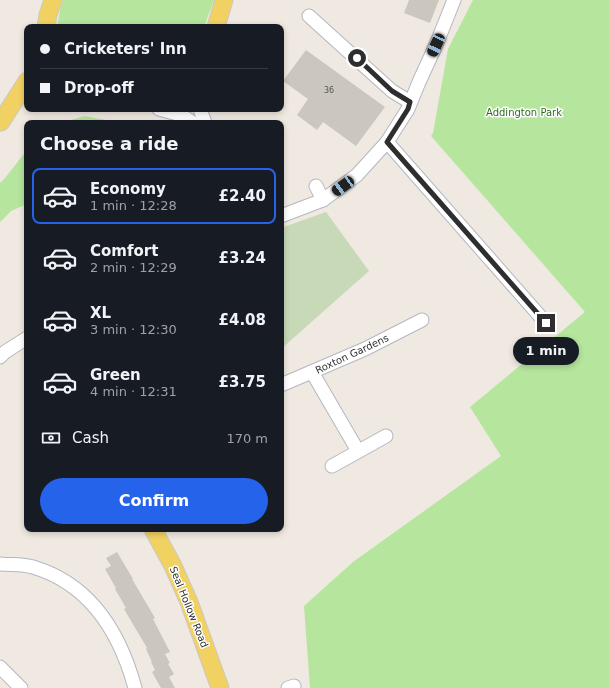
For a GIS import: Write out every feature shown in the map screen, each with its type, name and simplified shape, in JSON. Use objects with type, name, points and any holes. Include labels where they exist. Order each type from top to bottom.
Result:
[{"type":"main road","points":[[217,24],[224,0]]},
{"type":"main road","points":[[1,123],[24,86]]},
{"type":"main road","points":[[1,123],[24,107]]},
{"type":"main road","name":"Seal Hollow Road","points":[[156,532],[189,602],[220,688]]},
{"type":"street","points":[[284,215],[323,200],[356,175],[387,142],[408,109],[454,0]]},
{"type":"street","points":[[309,16],[392,91],[410,102]]},
{"type":"street","points":[[170,112],[181,115],[188,120]]},
{"type":"street","points":[[387,142],[546,323]]},
{"type":"street","points":[[316,186],[323,200]]},
{"type":"street","name":"Roxton Gardens","points":[[284,384],[365,349],[422,320]]},
{"type":"street","points":[[2,351],[24,340]]},
{"type":"street","points":[[312,372],[358,451]]},
{"type":"street","points":[[332,466],[386,436]]},
{"type":"street","points":[[0,564],[32,567],[46,572],[68,582],[85,596],[99,612],[110,629],[129,667],[132,688]]},
{"type":"street","points":[[0,667],[21,688]]},
{"type":"green space","points":[[62,0],[214,0],[205,24],[58,24]]},
{"type":"green space","name":"Addington Park","points":[[473,0],[609,0],[609,688],[310,688],[304,606],[353,562],[501,456],[470,407],[585,312],[431,136],[433,133],[448,49]]},
{"type":"green space","points":[[85,116],[106,120],[71,120]]},
{"type":"green space","points":[[24,154],[24,205],[11,211],[0,222],[0,183]]},
{"type":"green space","points":[[326,212],[369,271],[284,346],[284,227]]},
{"type":"building","points":[[409,0],[439,0],[430,23],[404,13]]},
{"type":"building","points":[[306,50],[385,107],[356,146],[323,122],[317,130],[297,115],[308,99],[284,82]]},
{"type":"building","points":[[117,552],[155,618],[153,619],[170,652],[165,654],[170,663],[168,664],[174,674],[169,677],[175,688],[161,688],[152,672],[155,670],[146,649],[147,648],[124,609],[126,608],[105,569],[111,566],[106,558]]},
{"type":"route","points":[[357,58],[392,91],[410,102],[408,109],[387,142],[546,323]]}]
